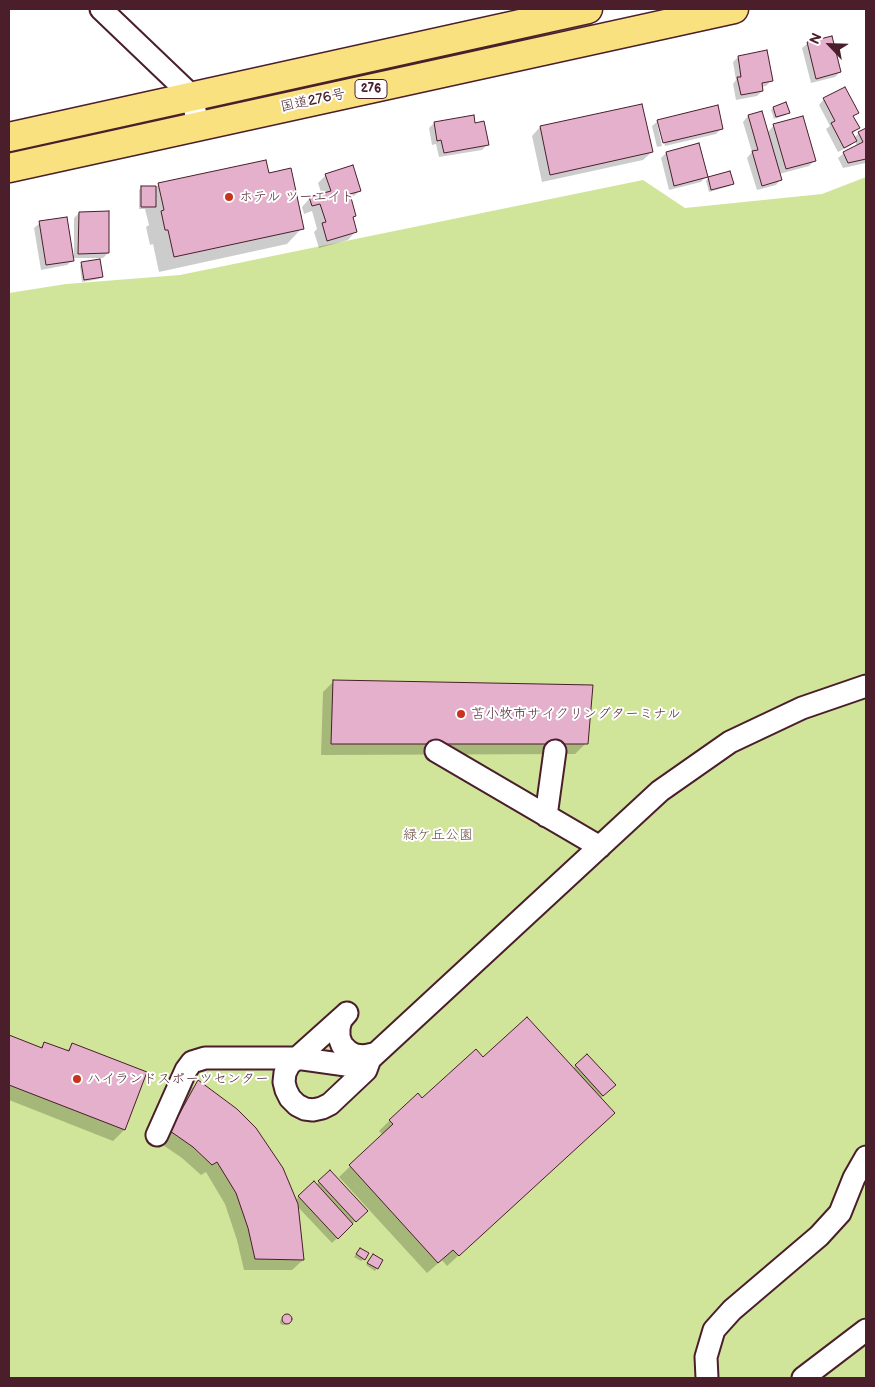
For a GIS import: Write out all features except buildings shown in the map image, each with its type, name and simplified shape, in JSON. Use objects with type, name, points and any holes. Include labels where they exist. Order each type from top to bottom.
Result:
[{"type":"highway","name":"276","points":[[9,137],[588,9]]},
{"type":"highway","name":"国道276号","points":[[9,168],[198,125],[734,9]]},
{"type":"street","points":[[101,9],[192,96],[198,125]]},
{"type":"street","points":[[157,1135],[186,1070],[192,1062],[205,1058],[296,1058],[353,1066],[375,1054],[660,791],[730,742],[802,708],[866,686]]},
{"type":"street","points":[[546,816],[555,751]]},
{"type":"street","points":[[436,752],[600,847]]},
{"type":"street","points":[[347,1013],[341,1020],[339,1028],[339,1037],[342,1045],[356,1055],[375,1054],[366,1070],[330,1104],[322,1108],[304,1109],[296,1105],[286,1090],[284,1082],[285,1073],[289,1065],[347,1013]]},
{"type":"street","points":[[707,1378],[706,1356],[714,1330],[732,1310],[819,1236],[840,1213],[854,1178],[866,1157]]},
{"type":"street","points":[[803,1378],[866,1330]]},
{"type":"green space","name":"緑ケ丘公園","points":[[866,177],[866,1378],[9,1378],[9,293],[66,284],[180,275],[643,180],[685,208],[822,194]]},
{"type":"place","name":"ホテル ツーエイト","points":[[229,197]]},
{"type":"place","name":"苫小牧市サイクリングターミナル","points":[[461,714]]},
{"type":"place","name":"ハイランドスポーツセンター","points":[[77,1079]]}]
